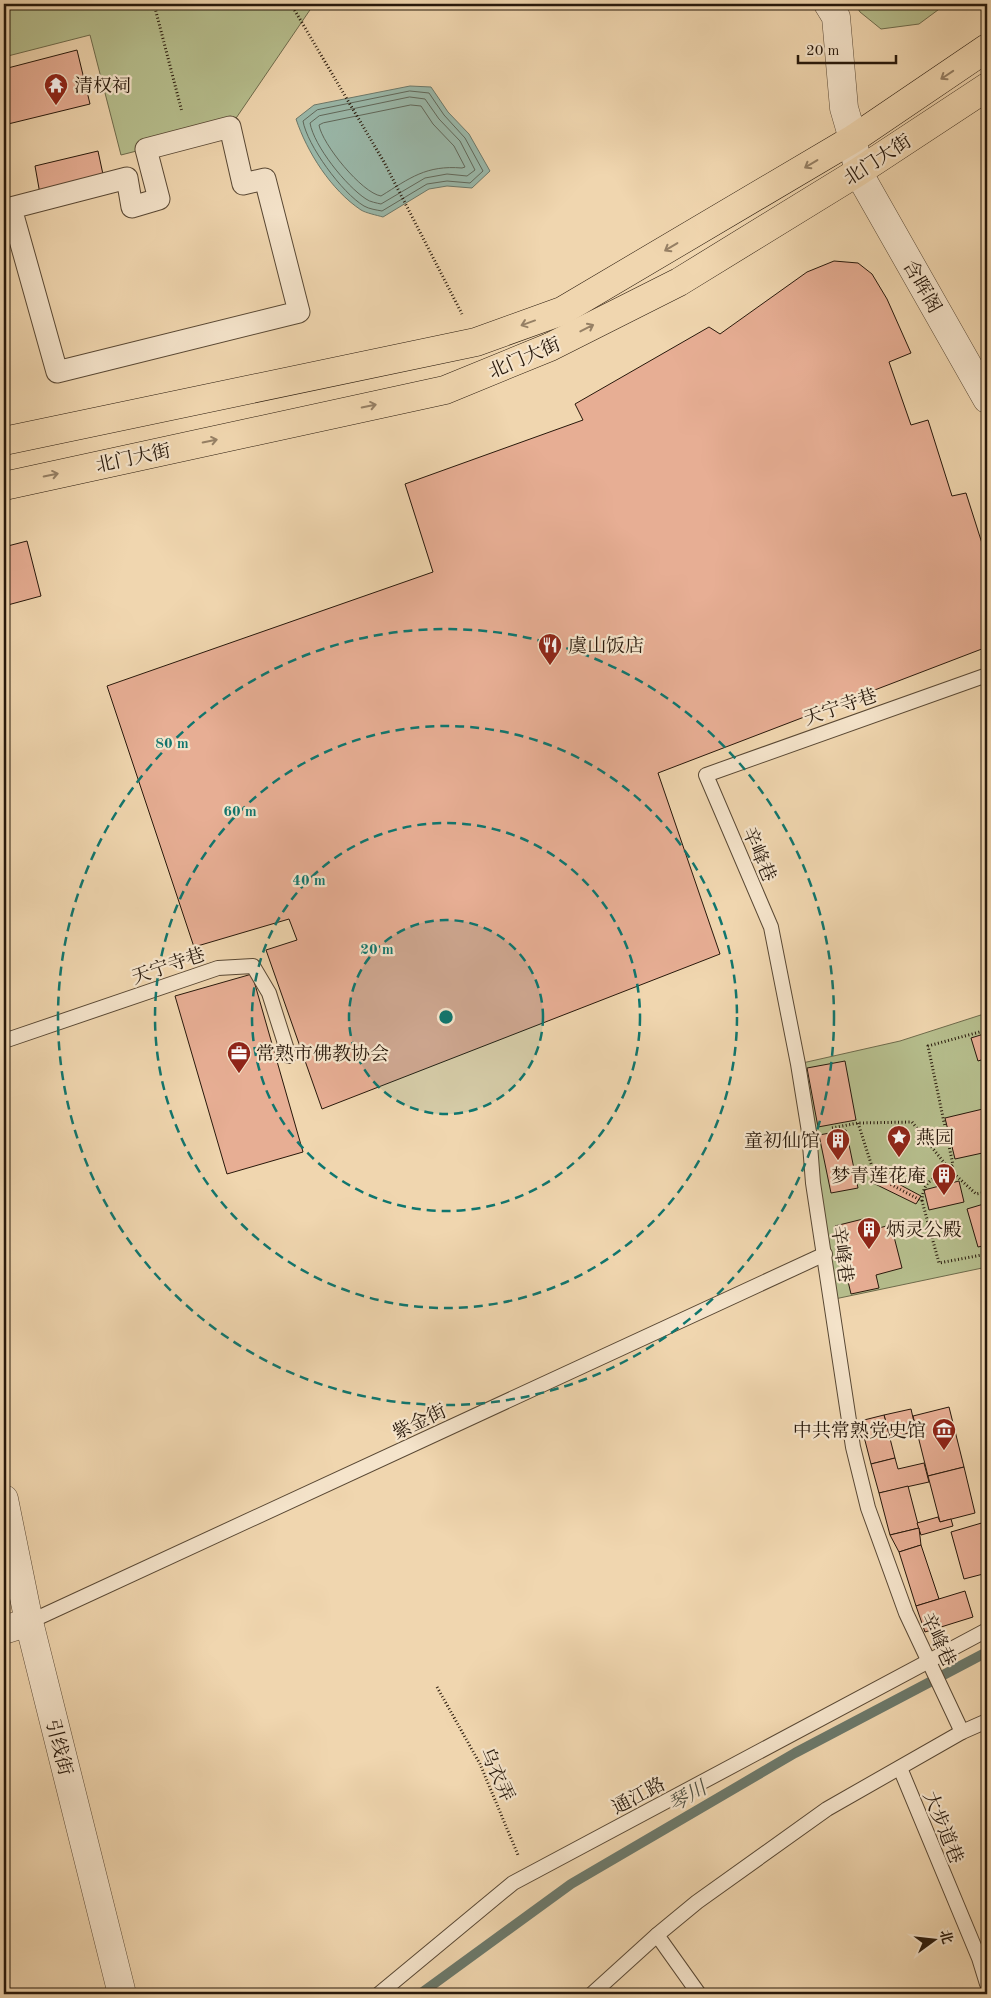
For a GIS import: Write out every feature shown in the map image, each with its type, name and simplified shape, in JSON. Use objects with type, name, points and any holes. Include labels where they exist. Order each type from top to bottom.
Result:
[{"type":"main road","name":"北门大街","points":[[4,441],[476,342],[562,311],[853,139],[987,48]]},
{"type":"main road","name":"北门大街","points":[[4,486],[445,390],[550,347],[678,282],[858,172],[987,86]]},
{"type":"street","points":[[828,4],[836,17],[844,108],[853,139],[858,172]]},
{"type":"street","points":[[230,127],[242,184],[265,179],[298,312],[57,372],[11,208],[127,178],[132,207],[159,199],[146,149],[188,137],[230,127]]},
{"type":"street","name":"含晖阁","points":[[858,172],[987,399]]},
{"type":"street","name":"引线街","points":[[4,1499],[29,1622],[122,1994]]},
{"type":"street","points":[[4,1630],[29,1622]]},
{"type":"lane","name":"天宁寺巷","points":[[706,774],[987,675]]},
{"type":"lane","name":"辛峰巷","points":[[706,774],[771,927],[798,1064],[809,1132],[813,1183],[853,1447],[868,1508],[893,1580],[927,1661],[962,1732]]},
{"type":"lane","name":"天宁寺巷","points":[[4,1041],[218,968],[254,966],[269,993],[289,1056]]},
{"type":"lane","name":"紫金街","points":[[29,1622],[825,1254]]},
{"type":"lane","name":"通江路","points":[[379,1994],[512,1883],[987,1630]]},
{"type":"lane","points":[[592,1994],[657,1935],[697,1902],[827,1809],[962,1732],[987,1721]]},
{"type":"lane","name":"大步道巷","points":[[900,1768],[979,1958],[987,1984]]},
{"type":"lane","points":[[657,1935],[699,1994]]},
{"type":"path","points":[[154,4],[188,137]]},
{"type":"path","points":[[291,4],[384,162],[476,342]]},
{"type":"path","points":[[987,1030],[928,1046],[954,1165],[930,1181],[923,1189],[922,1201],[939,1263],[987,1254]]},
{"type":"path","points":[[809,1132],[858,1123],[912,1122],[949,1169],[976,1194],[987,1192]]},
{"type":"path","points":[[858,1123],[875,1176],[922,1201]]},
{"type":"path","name":"乌衣弄","points":[[437,1687],[480,1764],[527,1875]]},
{"type":"green space","points":[[4,4],[314,4],[230,127],[121,155],[90,35],[4,57]]},
{"type":"green space","points":[[855,4],[946,4],[919,24],[881,29],[860,12]]},
{"type":"green space","name":"燕园","points":[[987,1013],[987,1267],[830,1300],[798,1064],[900,1041]]},
{"type":"water","points":[[410,86],[431,87],[448,112],[469,134],[490,171],[472,188],[447,186],[429,189],[383,217],[368,213],[350,202],[330,181],[313,157],[296,119],[314,105]]},
{"type":"building","points":[[77,50],[90,104],[4,125],[4,69]]},
{"type":"building","points":[[98,151],[104,179],[40,194],[35,166]]},
{"type":"building","name":"虞山饭店","points":[[834,261],[858,263],[872,274],[887,299],[911,353],[889,362],[911,425],[928,420],[952,496],[966,493],[987,559],[987,647],[658,773],[720,954],[322,1109],[266,950],[297,940],[289,919],[194,947],[107,686],[433,572],[405,484],[583,420],[575,404],[709,327],[720,334],[807,272]]},
{"type":"building","points":[[27,541],[41,596],[4,606],[4,547]]},
{"type":"building","name":"常熟市佛教协会","points":[[252,974],[303,1152],[227,1174],[175,996]]},
{"type":"building","points":[[987,1033],[987,1058],[978,1061],[971,1038]]},
{"type":"building","points":[[845,1061],[856,1120],[818,1127],[807,1068]]},
{"type":"building","points":[[987,1108],[987,1152],[955,1159],[945,1118]]},
{"type":"building","name":"童初仙馆","points":[[846,1130],[858,1188],[831,1193],[819,1135]]},
{"type":"building","points":[[878,1173],[921,1196],[916,1204],[873,1183]]},
{"type":"building","name":"梦青莲花庵","points":[[959,1181],[964,1202],[929,1210],[924,1190]]},
{"type":"building","points":[[987,1203],[987,1245],[978,1247],[967,1209]]},
{"type":"building","name":"炳灵公殿","points":[[863,1219],[866,1231],[891,1225],[902,1268],[876,1275],[879,1288],[851,1294],[835,1226]]},
{"type":"building","points":[[949,1407],[964,1467],[928,1476],[913,1416]]},
{"type":"building","points":[[911,1409],[916,1431],[890,1438],[884,1415]]},
{"type":"building","points":[[884,1415],[895,1458],[871,1464],[860,1421]]},
{"type":"building","points":[[895,1458],[898,1469],[924,1463],[929,1482],[879,1493],[871,1464]]},
{"type":"building","points":[[964,1467],[975,1513],[940,1522],[928,1476]]},
{"type":"building","points":[[908,1486],[919,1528],[890,1535],[879,1493]]},
{"type":"building","points":[[938,1517],[940,1522],[951,1519],[953,1526],[921,1535],[917,1523]]},
{"type":"building","points":[[985,1522],[987,1532],[987,1573],[964,1579],[951,1532]]},
{"type":"building","points":[[919,1528],[921,1545],[899,1552],[890,1535]]},
{"type":"building","points":[[921,1545],[939,1599],[916,1606],[899,1552]]},
{"type":"building","points":[[965,1591],[973,1617],[925,1632],[916,1606]]},
{"type":"waterway","name":"琴川","points":[[420,1994],[571,1884],[795,1753],[987,1652]]},
{"type":"place","name":"清权祠","points":[[56,106]]},
{"type":"place","name":"虞山饭店","points":[[550,666]]},
{"type":"place","name":"常熟市佛教协会","points":[[239,1074]]},
{"type":"place","name":"燕园","points":[[899,1158]]},
{"type":"place","name":"童初仙馆","points":[[838,1161]]},
{"type":"place","name":"梦青莲花庵","points":[[944,1196]]},
{"type":"place","name":"炳灵公殿","points":[[869,1250]]},
{"type":"place","name":"中共常熟党史馆","points":[[944,1451]]}]
